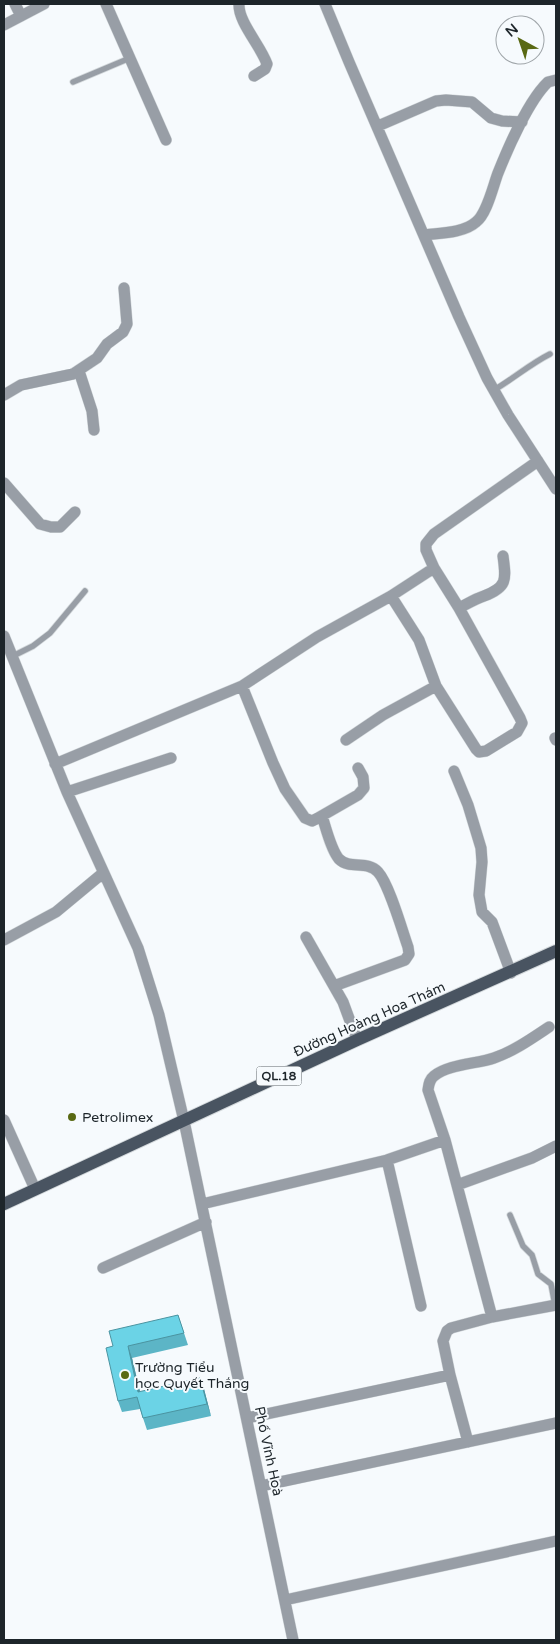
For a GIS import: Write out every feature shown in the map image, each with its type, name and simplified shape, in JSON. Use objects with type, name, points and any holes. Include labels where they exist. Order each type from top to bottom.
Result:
[{"type":"main road","name":"Đường Hoàng Hoa Thám","points":[[4,1204],[357,1040],[556,952]]},
{"type":"street","points":[[15,4],[20,16]]},
{"type":"street","points":[[4,25],[44,4]]},
{"type":"street","points":[[106,4],[166,140]]},
{"type":"street","points":[[239,4],[238,7],[244,21],[265,56],[267,64],[265,69],[254,76]]},
{"type":"street","points":[[325,4],[459,317],[508,415],[556,489]]},
{"type":"street","points":[[424,235],[459,230],[471,226],[482,217],[498,172],[522,122],[543,86],[548,82],[556,80]]},
{"type":"street","points":[[378,126],[436,101],[446,100],[472,102],[491,118],[522,122]]},
{"type":"street","points":[[4,395],[21,386],[73,374],[97,358],[107,344],[123,332],[127,324],[124,288]]},
{"type":"street","points":[[79,371],[92,411],[94,430]]},
{"type":"street","points":[[391,596],[419,640],[436,686],[479,752],[486,752],[518,732],[522,723],[520,718],[434,568],[426,550],[426,544],[434,534],[538,461]]},
{"type":"street","points":[[4,483],[40,524],[60,527],[75,512]]},
{"type":"street","points":[[458,608],[499,589],[504,582],[503,556]]},
{"type":"street","points":[[55,764],[242,686],[317,637],[391,596],[434,568]]},
{"type":"street","name":"Phố Vĩnh Hoà","points":[[4,636],[67,792],[138,948],[159,1015],[206,1222],[293,1640]]},
{"type":"street","points":[[242,686],[273,763],[295,804],[305,818],[312,821],[358,795],[364,788],[363,777],[358,768]]},
{"type":"street","points":[[346,740],[383,715],[436,686]]},
{"type":"street","points":[[67,792],[171,758]]},
{"type":"street","points":[[454,771],[468,806],[481,848],[482,862],[479,895],[482,912],[492,922],[511,973]]},
{"type":"street","points":[[322,816],[339,859],[350,864],[368,865],[380,873],[409,954],[405,960],[334,986]]},
{"type":"street","points":[[4,940],[56,912],[103,873]]},
{"type":"street","points":[[306,937],[343,1002],[357,1040]]},
{"type":"street","points":[[492,1317],[445,1140],[428,1090],[429,1082],[444,1071],[493,1058],[522,1045],[549,1027]]},
{"type":"street","points":[[4,1120],[35,1189]]},
{"type":"street","points":[[202,1204],[387,1160],[445,1140]]},
{"type":"street","points":[[457,1185],[532,1158],[556,1146]]},
{"type":"street","points":[[387,1160],[421,1306]]},
{"type":"street","points":[[104,1268],[206,1222]]},
{"type":"street","points":[[468,1442],[442,1341],[446,1331],[492,1317],[556,1305]]},
{"type":"street","points":[[247,1418],[450,1375]]},
{"type":"street","points":[[261,1486],[556,1423]]},
{"type":"street","points":[[285,1600],[556,1541]]},
{"type":"lane","points":[[73,82],[130,58]]},
{"type":"lane","points":[[494,390],[531,364],[550,354]]},
{"type":"lane","points":[[13,656],[33,646],[50,633],[85,591]]},
{"type":"lane","points":[[510,1214],[523,1246],[532,1255],[538,1274],[551,1284],[556,1305]]},
{"type":"building","points":[[178,1315],[184,1333],[128,1346],[138,1392],[200,1378],[207,1404],[143,1418],[137,1397],[118,1401],[106,1348],[113,1346],[109,1331]]},
{"type":"place","name":"Petrolimex","points":[[72,1117]]},
{"type":"place","name":"Trường Tiểu học Quyết Thắng","points":[[125,1375]]}]
